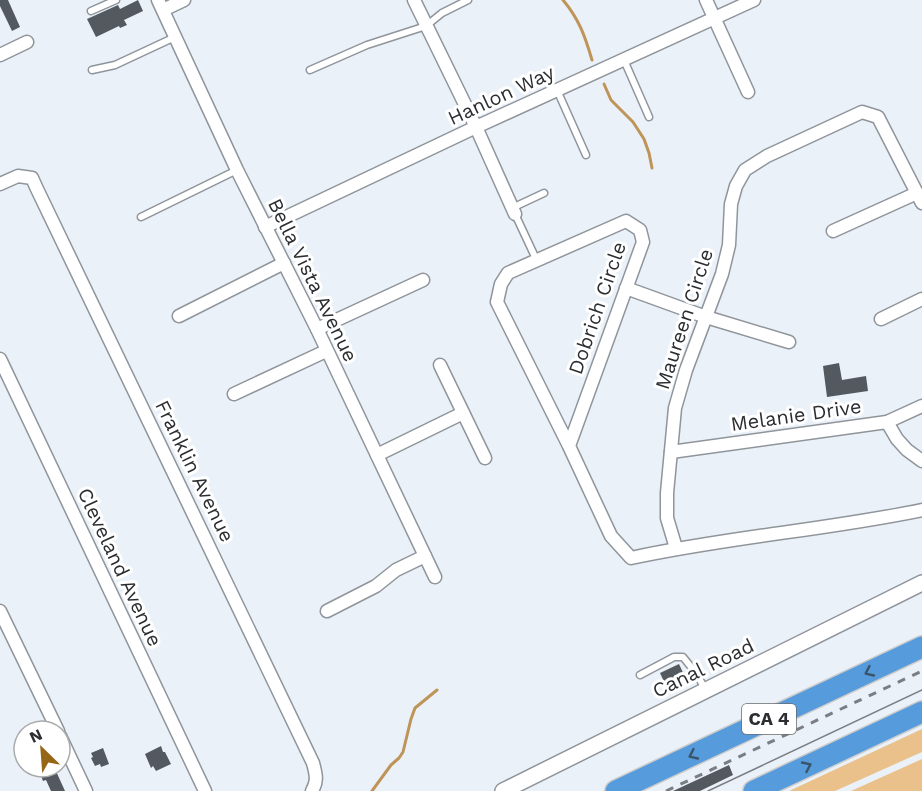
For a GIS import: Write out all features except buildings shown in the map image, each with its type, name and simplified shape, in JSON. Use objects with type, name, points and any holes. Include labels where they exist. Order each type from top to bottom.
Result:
[{"type":"highway","name":"CA 4","points":[[616,791],[922,647]]},
{"type":"highway","points":[[754,791],[922,712]]},
{"type":"street","points":[[161,5],[184,0]]},
{"type":"street","points":[[414,0],[514,211]]},
{"type":"street","points":[[706,0],[748,92]]},
{"type":"street","name":"Hanlon Way","points":[[265,227],[476,127],[754,0]]},
{"type":"street","name":"Bella Vista Avenue","points":[[161,5],[237,170],[317,329],[435,577]]},
{"type":"street","points":[[0,55],[27,42]]},
{"type":"street","name":"Maureen Circle","points":[[676,548],[667,518],[667,492],[675,408],[686,370],[722,274],[729,245],[731,204],[736,186],[745,170],[767,156],[862,112],[878,117],[919,198]]},
{"type":"street","name":"Franklin Avenue","points":[[0,184],[18,176],[32,178],[313,764],[317,777],[314,787]]},
{"type":"street","points":[[833,231],[919,198]]},
{"type":"street","name":"Dobrich Circle","points":[[569,446],[643,242],[640,230],[626,221],[508,273],[501,284],[497,302],[611,536],[631,558],[676,548]]},
{"type":"street","points":[[179,316],[284,263]]},
{"type":"street","points":[[317,329],[423,280]]},
{"type":"street","points":[[626,288],[706,317],[789,342]]},
{"type":"street","points":[[881,320],[922,299]]},
{"type":"street","points":[[234,394],[326,351]]},
{"type":"street","name":"Cleveland Avenue","points":[[0,359],[205,791]]},
{"type":"street","points":[[440,365],[485,458]]},
{"type":"street","name":"Melanie Drive","points":[[671,452],[887,422],[922,406]]},
{"type":"street","points":[[377,455],[463,413]]},
{"type":"street","points":[[887,422],[897,439],[922,461]]},
{"type":"street","points":[[676,548],[922,510]]},
{"type":"street","points":[[327,611],[376,586],[396,570],[425,556]]},
{"type":"street","name":"Canal Road","points":[[503,791],[922,584]]},
{"type":"street","points":[[0,611],[52,719]]},
{"type":"street","points":[[72,761],[86,791]]},
{"type":"lane","points":[[91,11],[116,0]]},
{"type":"lane","points":[[310,70],[367,45],[426,26],[442,13],[468,0]]},
{"type":"lane","points":[[92,70],[115,65],[175,37]]},
{"type":"lane","points":[[624,60],[649,117]]},
{"type":"lane","points":[[557,90],[586,155]]},
{"type":"lane","points":[[141,217],[237,170]]},
{"type":"lane","points":[[537,261],[514,211],[544,193]]},
{"type":"lane","points":[[640,675],[674,657],[683,657],[706,690]]},
{"type":"shaded area","points":[[922,729],[922,752],[835,791],[789,791]]},
{"type":"shaded area","points":[[922,759],[922,791],[851,791]]},
{"type":"waterway","points":[[563,0],[581,28],[592,60]]},
{"type":"waterway","points":[[604,84],[611,100],[633,122],[644,139],[652,168]]},
{"type":"waterway","points":[[372,791],[403,752],[415,708],[437,690]]},
{"type":"tram line","points":[[708,791],[922,690]]},
{"type":"railway","points":[[666,791],[922,671]]}]
